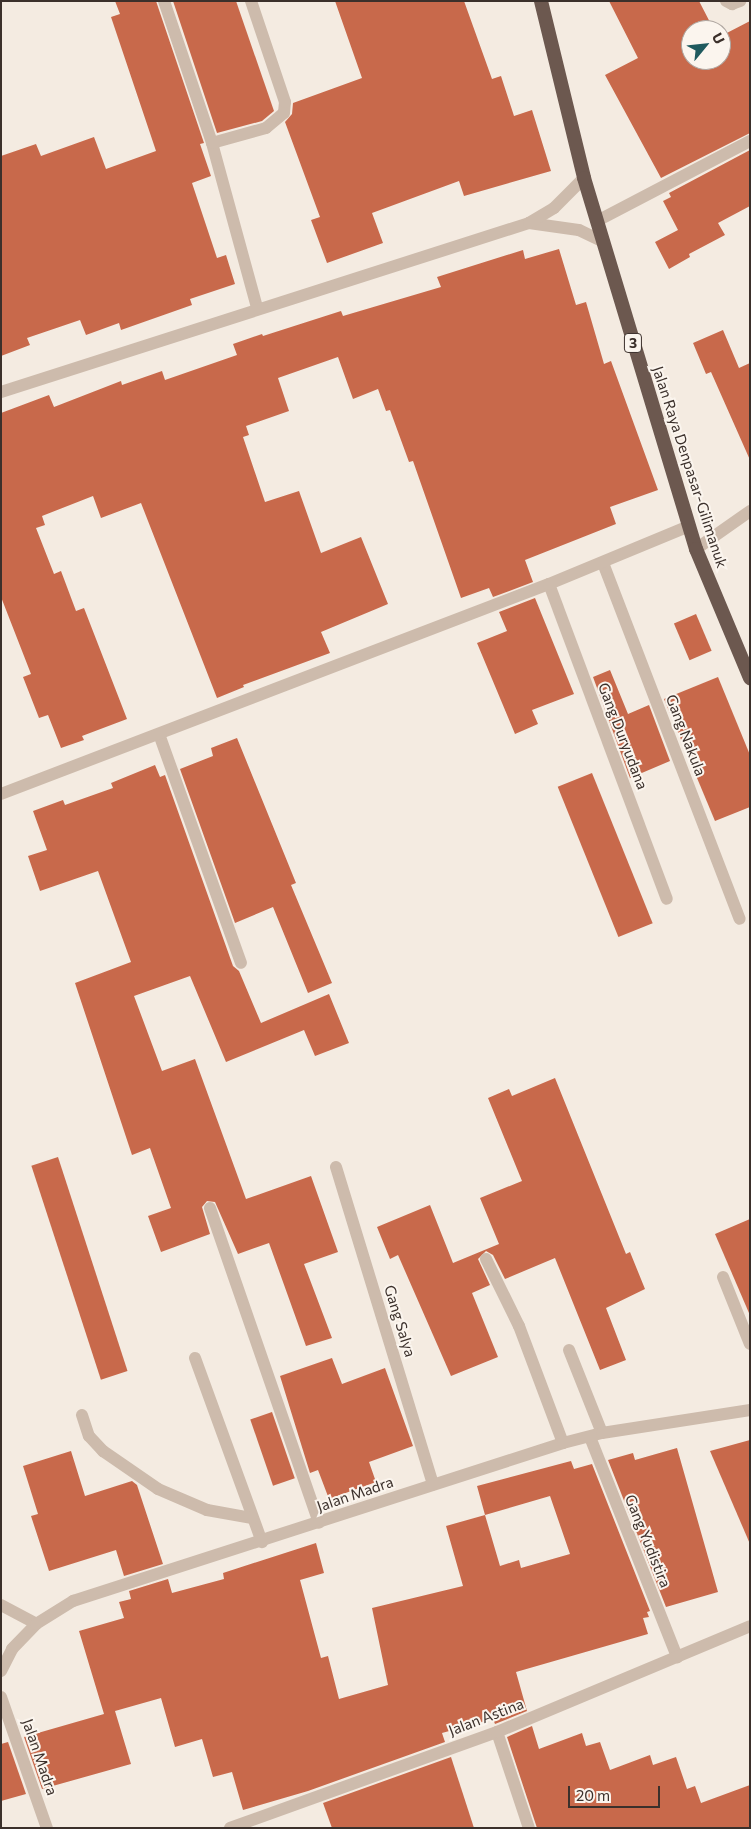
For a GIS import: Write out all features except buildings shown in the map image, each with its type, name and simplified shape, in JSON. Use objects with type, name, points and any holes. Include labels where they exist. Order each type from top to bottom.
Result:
[{"type":"highway","name":"Jalan Raya Denpasar-Gilimanuk","points":[[541,1],[584,178],[696,549],[750,678]]},
{"type":"street","points":[[164,1],[212,143],[257,308]]},
{"type":"street","points":[[212,143],[266,128],[284,114],[285,102],[251,1]]},
{"type":"street","points":[[726,1],[732,4],[740,1]]},
{"type":"street","points":[[597,221],[750,141]]},
{"type":"street","points":[[1,392],[257,308],[529,223],[554,208],[584,178]]},
{"type":"street","points":[[529,223],[579,230],[602,241]]},
{"type":"street","points":[[696,549],[750,511]]},
{"type":"street","points":[[1,794],[603,563],[689,526]]},
{"type":"street","name":"Gang Nakula","points":[[603,563],[740,919]]},
{"type":"street","name":"Gang Duryudana","points":[[549,584],[667,899]]},
{"type":"street","points":[[159,734],[241,963]]},
{"type":"street","name":"Gang Salya","points":[[336,1167],[433,1485]]},
{"type":"street","points":[[210,1208],[319,1523]]},
{"type":"street","points":[[486,1259],[520,1326],[562,1443]]},
{"type":"street","points":[[724,1278],[750,1344]]},
{"type":"street","name":"Gang Yudistira","points":[[569,1350],[596,1435],[677,1657]]},
{"type":"street","points":[[195,1358],[262,1542]]},
{"type":"street","name":"Jalan Madra","points":[[1,1671],[12,1649],[36,1624],[73,1601],[262,1542],[562,1443],[596,1435],[750,1410]]},
{"type":"street","points":[[82,1415],[89,1436],[103,1450],[158,1489],[208,1510],[252,1518]]},
{"type":"street","points":[[1,1605],[36,1624]]},
{"type":"street","name":"Jalan Astina","points":[[230,1828],[496,1732],[750,1626]]},
{"type":"street","name":"Jalan Madra","points":[[1,1697],[47,1828]]},
{"type":"street","points":[[496,1732],[529,1828]]}]
